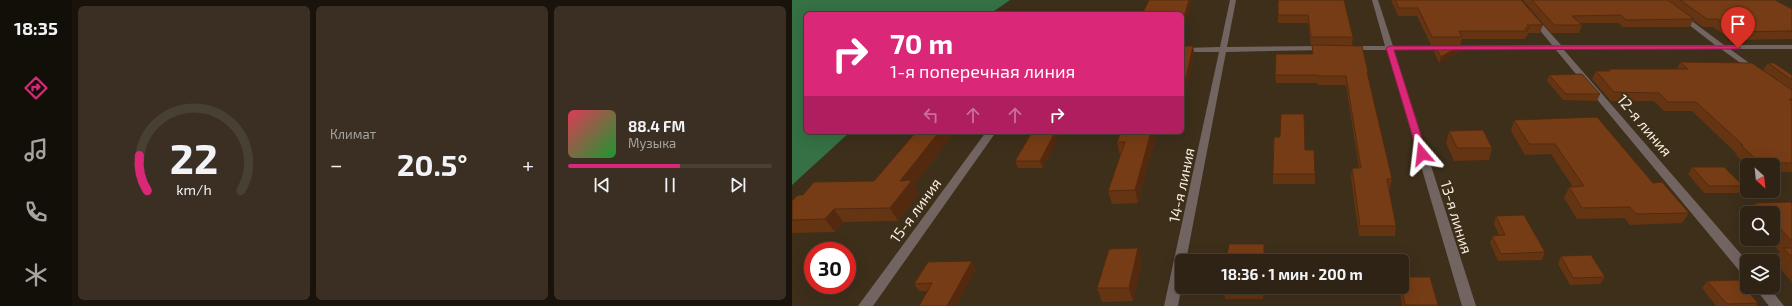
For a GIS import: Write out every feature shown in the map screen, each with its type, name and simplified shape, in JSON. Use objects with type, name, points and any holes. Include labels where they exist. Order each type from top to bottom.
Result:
[{"type":"street","name":"14-я линия","points":[[1172,306],[1233,0]]},
{"type":"street","name":"13-я линия","points":[[1374,0],[1469,306]]},
{"type":"street","name":"12-я линия","points":[[1518,0],[1740,262]]},
{"type":"street","points":[[1660,0],[1761,76]]},
{"type":"street","points":[[1184,50],[1338,48],[1560,49],[1792,47]]},
{"type":"street","name":"15-я линия","points":[[865,306],[990,134]]},
{"type":"street","points":[[1767,294],[1777,306]]},
{"type":"green space","points":[[792,0],[1010,0],[993,12],[804,12],[804,134],[848,134],[792,185]]},
{"type":"building","points":[[1149,0],[1189,0],[1184,17],[1184,12],[1143,12]]},
{"type":"building","points":[[1278,0],[1344,0],[1353,37],[1311,37],[1308,15],[1278,15]]},
{"type":"building","points":[[1395,0],[1521,0],[1543,25],[1527,25],[1529,28],[1525,28],[1528,31],[1459,31],[1462,37],[1432,37],[1418,8],[1399,8]]},
{"type":"building","points":[[1532,0],[1668,0],[1694,19],[1626,20],[1621,15],[1572,16],[1582,25],[1554,25]]},
{"type":"building","points":[[1680,0],[1775,0],[1792,9],[1792,31],[1737,32],[1717,19],[1707,19]]},
{"type":"building","points":[[1312,45],[1362,46],[1392,179],[1387,179],[1396,226],[1360,226],[1352,168],[1361,168],[1346,76],[1275,75],[1276,54],[1313,54]]},
{"type":"building","points":[[1184,46],[1193,46],[1184,86]]},
{"type":"building","points":[[1435,46],[1460,46],[1441,57]]},
{"type":"building","points":[[1680,62],[1752,63],[1792,90],[1792,99],[1789,99],[1792,101],[1792,163],[1780,163],[1780,158],[1755,158],[1741,145],[1743,145],[1696,102],[1668,102],[1659,93],[1614,92],[1596,71],[1610,71],[1609,69],[1688,69]]},
{"type":"building","points":[[1768,63],[1774,63],[1792,75],[1792,80]]},
{"type":"building","points":[[1582,74],[1600,94],[1566,94],[1549,75]]},
{"type":"building","points":[[1281,114],[1304,114],[1305,150],[1314,150],[1315,174],[1273,174],[1274,137],[1280,137]]},
{"type":"building","points":[[1597,117],[1653,183],[1662,182],[1689,213],[1636,214],[1630,207],[1582,208],[1569,187],[1584,186],[1555,144],[1529,144],[1514,120]]},
{"type":"building","points":[[1483,130],[1492,148],[1457,148],[1449,131]]},
{"type":"building","points":[[914,134],[937,134],[900,181],[912,180],[890,208],[834,209],[825,219],[792,220],[792,201],[798,195],[803,195],[814,182],[874,181]]},
{"type":"building","points":[[1031,134],[1054,134],[1040,161],[1015,161]]},
{"type":"building","points":[[1120,134],[1150,134],[1135,190],[1108,191],[1125,142],[1117,142]]},
{"type":"building","points":[[1692,167],[1724,167],[1740,183],[1740,186],[1709,186]]},
{"type":"building","points":[[1790,202],[1792,204],[1792,241],[1780,228],[1780,206],[1758,206],[1755,203]]},
{"type":"building","points":[[1524,215],[1545,252],[1501,254],[1492,236],[1505,235],[1496,216]]},
{"type":"building","points":[[1229,244],[1264,244],[1264,254],[1227,254]]},
{"type":"building","points":[[1138,248],[1129,288],[1097,288],[1109,249]]},
{"type":"building","points":[[1783,248],[1792,248],[1792,257]]},
{"type":"building","points":[[1591,255],[1605,277],[1573,278],[1561,256]]},
{"type":"building","points":[[972,261],[947,306],[919,306],[932,283],[914,284],[928,262]]},
{"type":"building","points":[[1409,277],[1430,277],[1438,305],[1405,305],[1403,294],[1409,294]]},
{"type":"building","points":[[1738,280],[1740,282],[1740,294],[1750,294],[1758,303],[1727,304],[1707,281]]},
{"type":"route","points":[[1422,154],[1390,48],[1738,48]]}]
